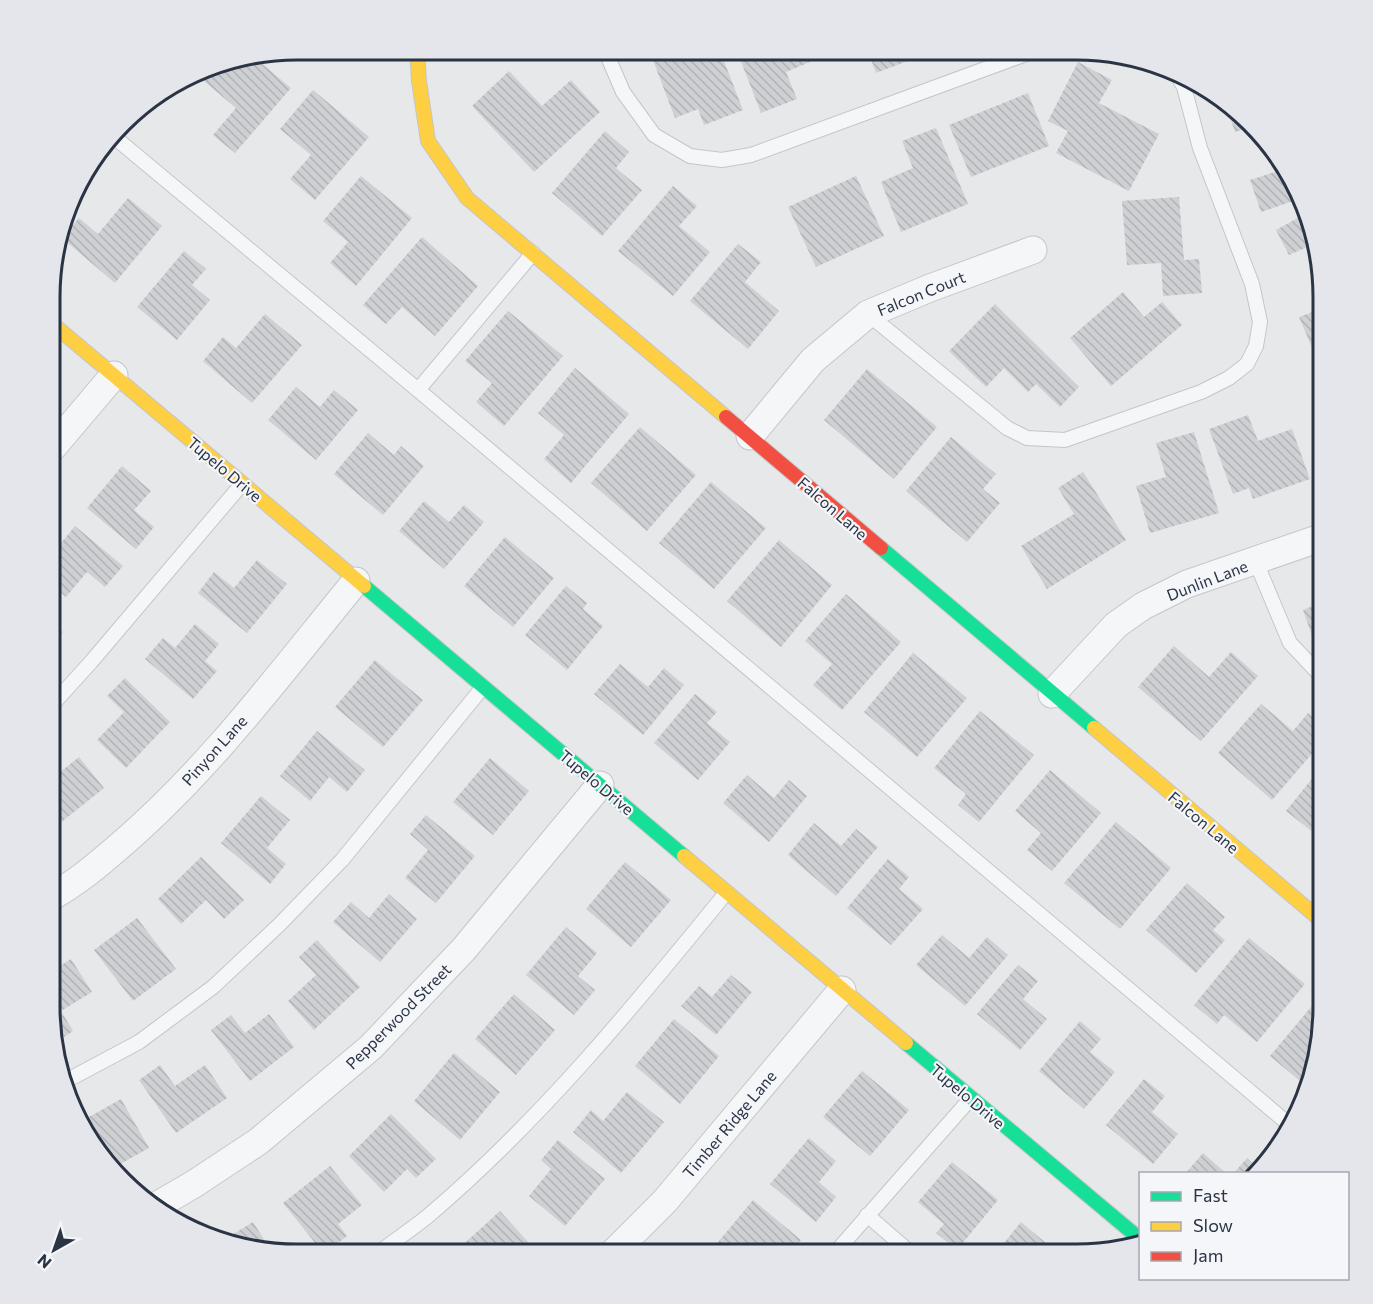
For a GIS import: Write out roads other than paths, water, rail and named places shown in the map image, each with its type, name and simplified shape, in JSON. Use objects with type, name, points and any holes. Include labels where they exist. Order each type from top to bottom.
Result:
[{"type":"street","name":"Falcon Lane","points":[[418,60],[428,141],[467,198],[1313,914]]},
{"type":"street","name":"Falcon Court","points":[[750,436],[813,360],[868,314],[930,288],[1033,250]]},
{"type":"street","name":"Tupelo Drive","points":[[60,330],[726,893],[1137,1236]]},
{"type":"street","points":[[60,439],[114,375]]},
{"type":"street","name":"Dunlin Lane","points":[[1052,694],[1116,625],[1143,606],[1187,584],[1313,541]]},
{"type":"street","name":"Pinyon Lane","points":[[60,892],[76,883],[156,815],[222,743],[356,581]]},
{"type":"street","name":"Pepperwood Street","points":[[163,1202],[259,1141],[372,1047],[464,949],[600,785]]},
{"type":"street","name":"Timber Ridge Lane","points":[[622,1244],[665,1200],[842,990]]},
{"type":"lane","points":[[609,60],[623,92],[654,135],[690,156],[723,160],[751,154],[1009,60]]},
{"type":"lane","points":[[868,314],[1006,428],[1027,438],[1065,440],[1202,392],[1229,378],[1247,364],[1256,346],[1260,322],[1252,284],[1200,148],[1183,85]]},
{"type":"lane","points":[[119,141],[1284,1120]]},
{"type":"lane","points":[[418,390],[533,253]]},
{"type":"lane","points":[[60,696],[91,663],[242,484]]},
{"type":"lane","points":[[1256,562],[1290,644],[1313,668]]},
{"type":"lane","points":[[71,1078],[139,1042],[213,987],[271,932],[342,860],[483,687]]},
{"type":"lane","points":[[391,1244],[427,1217],[502,1148],[641,998],[726,893]]},
{"type":"lane","points":[[842,1244],[971,1098]]},
{"type":"lane","points":[[867,1215],[900,1244]]}]
